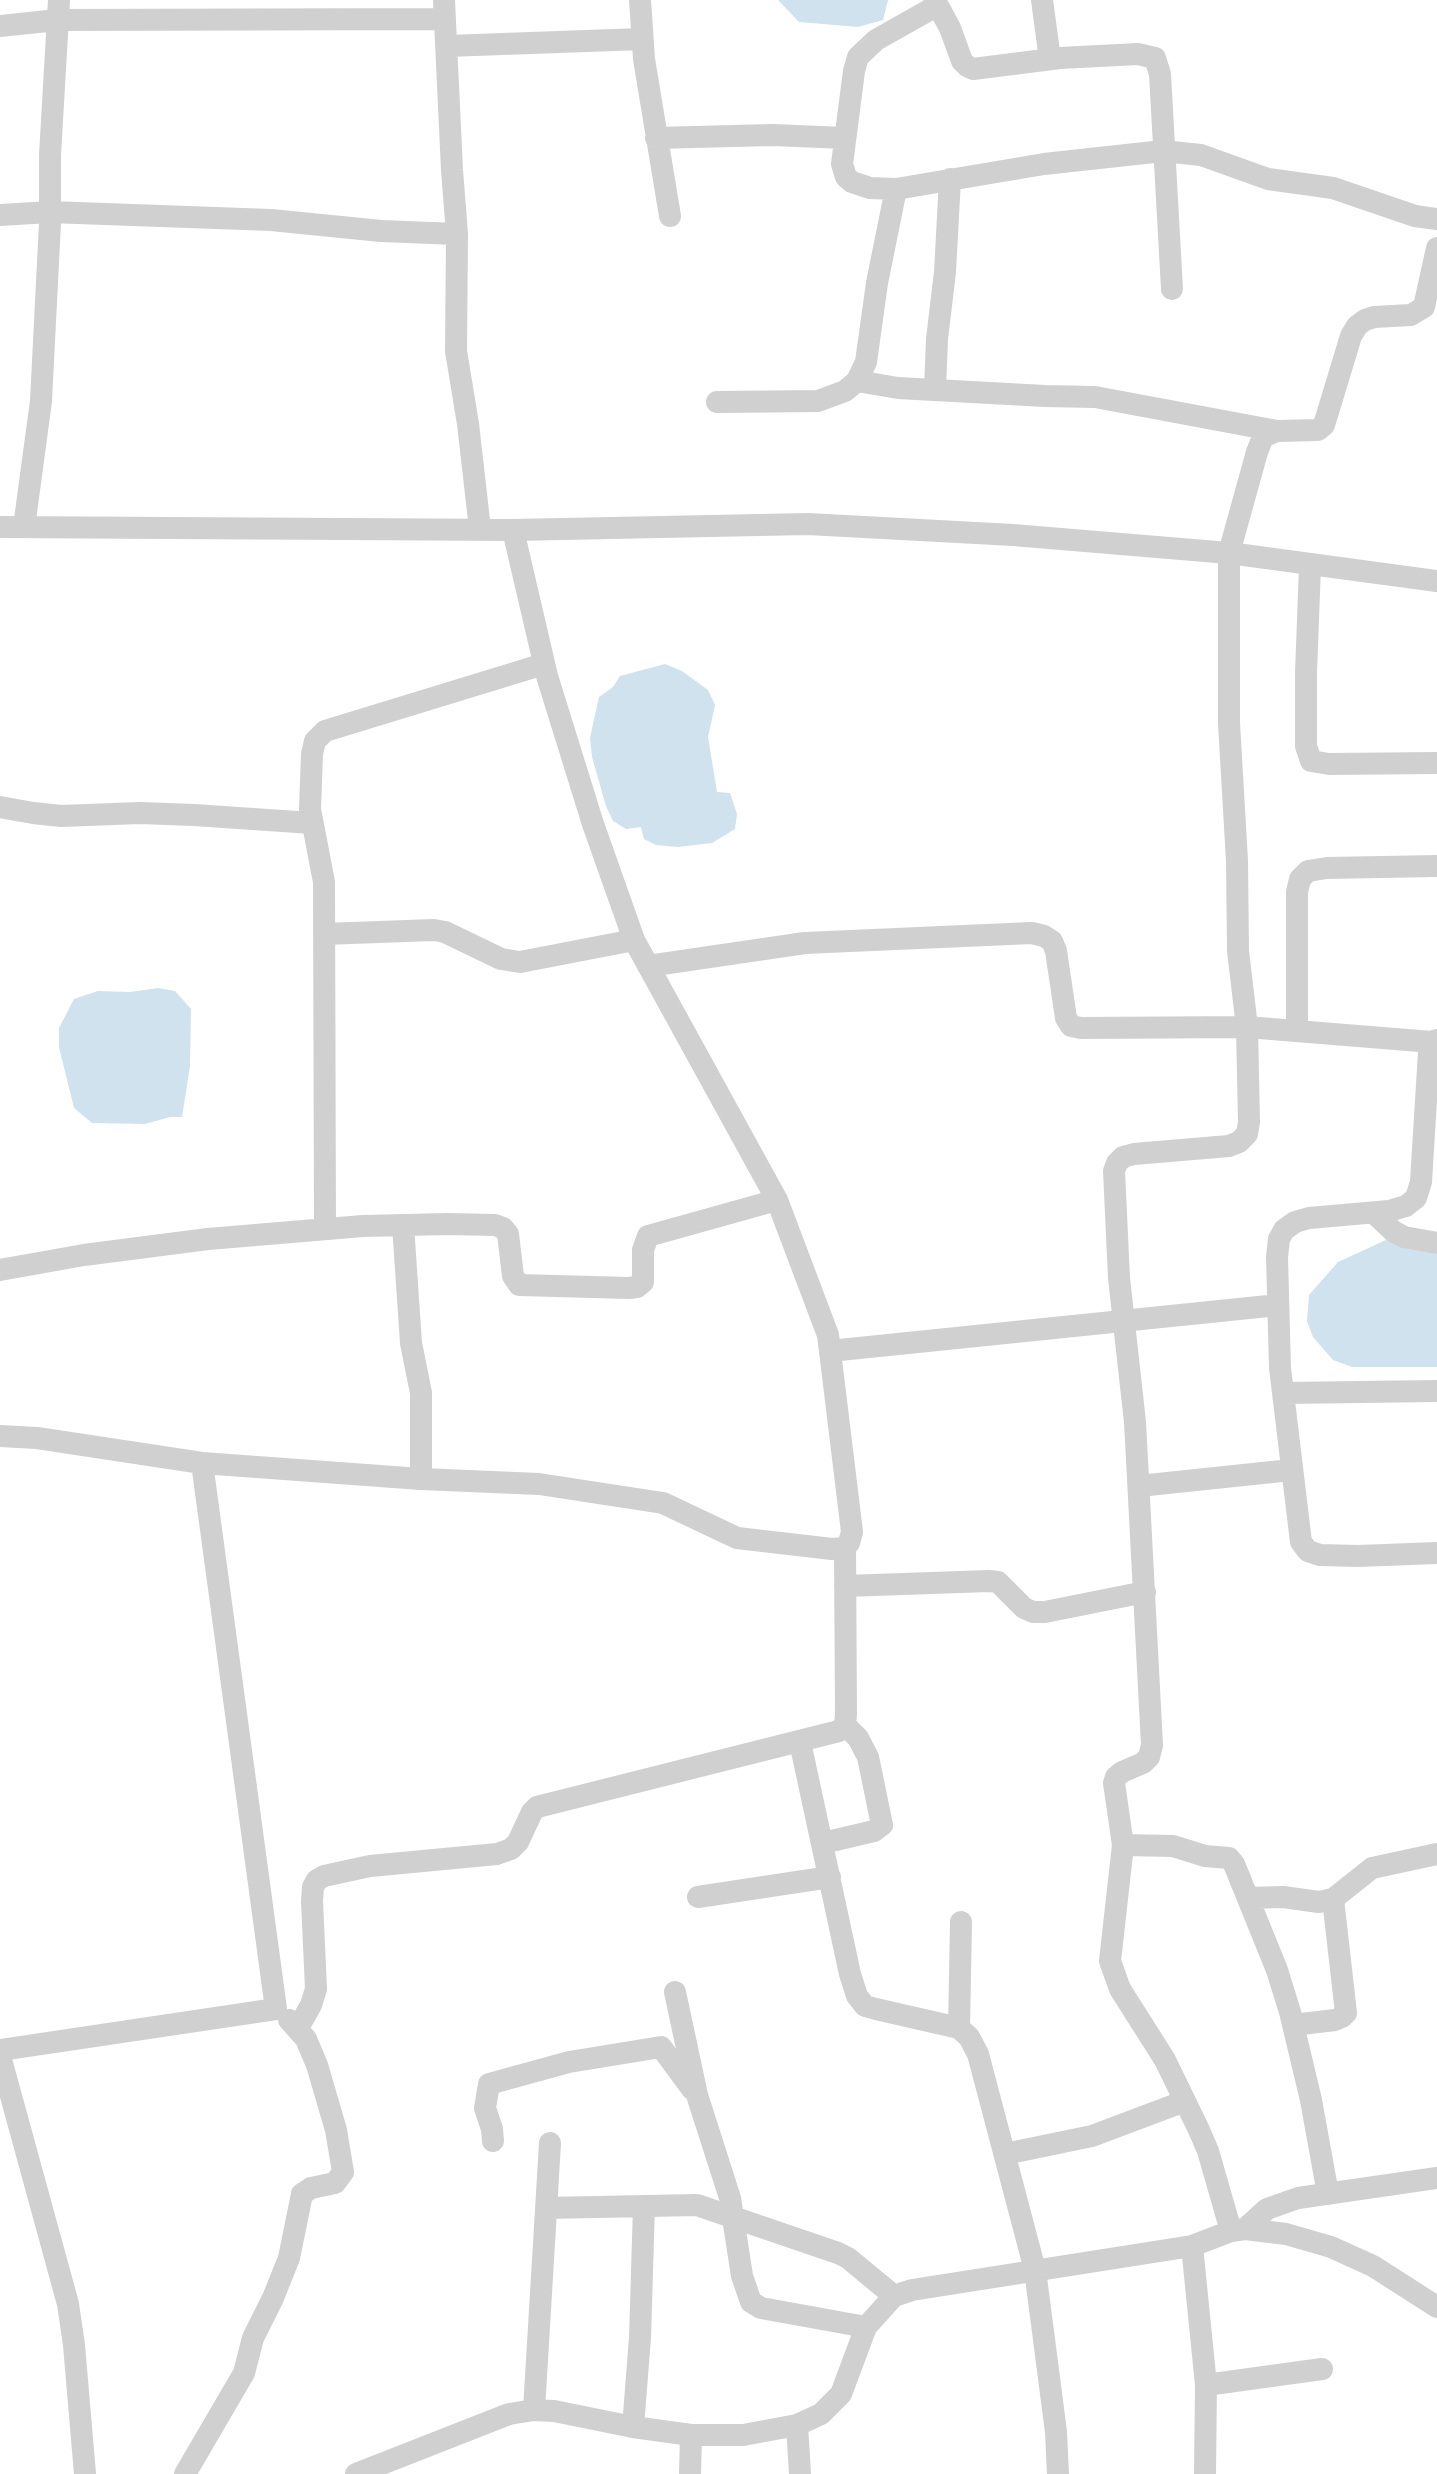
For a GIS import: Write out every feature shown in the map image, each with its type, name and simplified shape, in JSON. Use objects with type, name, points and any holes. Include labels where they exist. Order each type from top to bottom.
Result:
[{"type":"street","points":[[640,0],[642,39],[670,216]]},
{"type":"street","points":[[1042,0],[1050,59]]},
{"type":"street","points":[[936,1],[967,66],[973,69],[1050,59],[1138,54],[1155,58],[1160,74],[1172,289]]},
{"type":"street","points":[[936,1],[917,19],[863,50],[854,71],[842,164],[846,177],[852,182],[870,188],[896,189],[1044,164],[1163,151],[1201,155],[1268,179],[1333,188],[1415,216],[1437,219]]},
{"type":"street","points":[[24,527],[41,401],[58,10]]},
{"type":"street","points":[[0,26],[58,10],[444,10],[457,234],[456,351],[480,529]]},
{"type":"street","points":[[447,46],[642,39]]},
{"type":"street","points":[[656,138],[772,135],[845,138]]},
{"type":"street","points":[[935,389],[950,179]]},
{"type":"street","points":[[717,402],[818,401],[845,391],[857,381],[866,362],[877,283],[896,189]]},
{"type":"street","points":[[0,215],[50,212],[271,220],[381,231],[457,234]]},
{"type":"street","points":[[857,381],[898,388],[1095,397],[1277,431],[1318,430],[1324,425],[1351,336],[1357,326],[1374,317],[1411,315],[1424,307],[1437,248]]},
{"type":"street","points":[[1238,2230],[1185,2101],[1151,2036],[1120,1989],[1110,1961],[1123,1845],[1114,1783],[1122,1772],[1149,1757],[1152,1745],[1135,1422],[1119,1278],[1114,1171],[1123,1157],[1229,1146],[1247,1134],[1247,1027],[1238,951],[1237,861],[1229,723],[1229,553],[1257,452],[1263,437],[1277,431]]},
{"type":"street","points":[[0,527],[513,530],[808,524],[1013,535],[1229,553],[1437,581]]},
{"type":"street","points":[[298,2028],[316,1989],[312,1901],[313,1887],[324,1876],[370,1866],[497,1854],[511,1849],[518,1842],[528,1818],[537,1807],[800,1742],[839,1731],[845,1725],[845,1548],[852,1532],[828,1335],[777,1200],[634,940],[593,824],[544,664],[513,530]]},
{"type":"street","points":[[1310,566],[1306,746],[1311,761],[1329,764],[1437,763]]},
{"type":"street","points":[[325,1228],[322,861],[310,809],[315,741],[325,731],[544,664]]},
{"type":"street","points":[[0,807],[61,816],[140,813],[312,823]]},
{"type":"street","points":[[1297,1031],[1297,892],[1300,879],[1308,871],[1327,868],[1437,866]]},
{"type":"street","points":[[324,934],[434,930],[445,932],[501,959],[520,962],[634,940]]},
{"type":"street","points":[[648,966],[805,943],[1032,933],[1052,941],[1066,1018],[1071,1026],[1247,1027],[1435,1041],[1429,1052],[1421,1182],[1416,1198],[1406,1206],[1389,1211],[1295,1222],[1284,1230],[1279,1239],[1277,1257],[1283,1393],[1301,1542],[1308,1551],[1320,1555],[1437,1553]]},
{"type":"street","points":[[0,1270],[142,1247],[325,1228],[495,1225],[503,1228],[510,1242],[513,1276],[519,1285],[629,1288],[643,1282],[643,1250],[648,1236],[777,1200]]},
{"type":"street","points":[[1374,1213],[1404,1237],[1437,1243]]},
{"type":"street","points":[[403,1225],[411,1343],[421,1393],[421,1479]]},
{"type":"street","points":[[830,1351],[1278,1305]]},
{"type":"street","points":[[1283,1393],[1437,1391]]},
{"type":"street","points":[[0,1436],[37,1438],[202,1463],[539,1484],[663,1503],[737,1538],[845,1548]]},
{"type":"street","points":[[185,2474],[244,2373],[253,2338],[289,2258],[302,2194],[311,2188],[335,2183],[343,2172],[328,2098],[317,2065],[298,2028],[276,2009],[202,1463]]},
{"type":"street","points":[[1139,1486],[1291,1470]]},
{"type":"street","points":[[845,1586],[998,1582],[1024,1608],[1033,1612],[1145,1592]]},
{"type":"street","points":[[823,1843],[874,1831],[882,1825],[868,1757],[858,1738],[845,1725]]},
{"type":"street","points":[[800,1742],[857,1996],[865,2006],[959,2028],[969,2037],[978,2054],[1035,2270],[1056,2432],[1058,2474]]},
{"type":"street","points":[[1123,1845],[1173,1846],[1205,1856],[1229,1858],[1239,1875],[1277,1970],[1293,2025],[1311,2100],[1328,2194]]},
{"type":"street","points":[[1248,1898],[1283,1897],[1319,1902],[1333,1899],[1372,1868],[1437,1854]]},
{"type":"street","points":[[698,1897],[830,1877]]},
{"type":"street","points":[[1293,2025],[1335,2020],[1346,2013],[1333,1899]]},
{"type":"street","points":[[959,2028],[961,1922]]},
{"type":"street","points":[[675,1992],[697,2095],[725,2178],[742,2276],[751,2302],[761,2308],[866,2327]]},
{"type":"street","points":[[85,2474],[68,2304],[1,2064],[276,2009]]},
{"type":"street","points":[[493,2141],[485,2108],[489,2084],[569,2062],[661,2047],[697,2095]]},
{"type":"street","points":[[1005,2154],[1092,2136],[1185,2101]]},
{"type":"street","points":[[534,2410],[550,2143]]},
{"type":"street","points":[[356,2474],[509,2414],[534,2410],[691,2435],[743,2435],[797,2425],[821,2414],[841,2394],[866,2327],[894,2296],[912,2290],[1192,2246],[1238,2230],[1267,2209],[1298,2198],[1437,2178]]},
{"type":"street","points":[[546,2208],[697,2205],[838,2253],[894,2296]]},
{"type":"street","points":[[633,2427],[640,2338],[644,2206]]},
{"type":"street","points":[[1238,2230],[1286,2234],[1331,2247],[1373,2266],[1437,2307]]},
{"type":"street","points":[[1192,2246],[1206,2385],[1205,2474]]},
{"type":"street","points":[[1206,2385],[1322,2369]]},
{"type":"street","points":[[797,2425],[800,2474]]},
{"type":"street","points":[[690,2474],[691,2435]]},
{"type":"water","points":[[778,0],[888,0],[883,20],[858,27],[799,22]]},
{"type":"water","points":[[665,664],[682,671],[708,690],[715,705],[708,737],[717,792],[730,793],[737,814],[735,829],[712,843],[678,847],[656,845],[644,839],[641,827],[626,829],[613,821],[592,757],[590,738],[599,697],[613,687],[620,676]]},
{"type":"water","points":[[158,988],[175,991],[191,1009],[190,1066],[182,1117],[145,1124],[92,1123],[74,1108],[59,1047],[59,1028],[74,999],[98,991],[130,992]]},
{"type":"water","points":[[1386,1240],[1437,1248],[1437,1367],[1352,1367],[1333,1360],[1313,1337],[1307,1321],[1309,1295],[1338,1262]]}]
